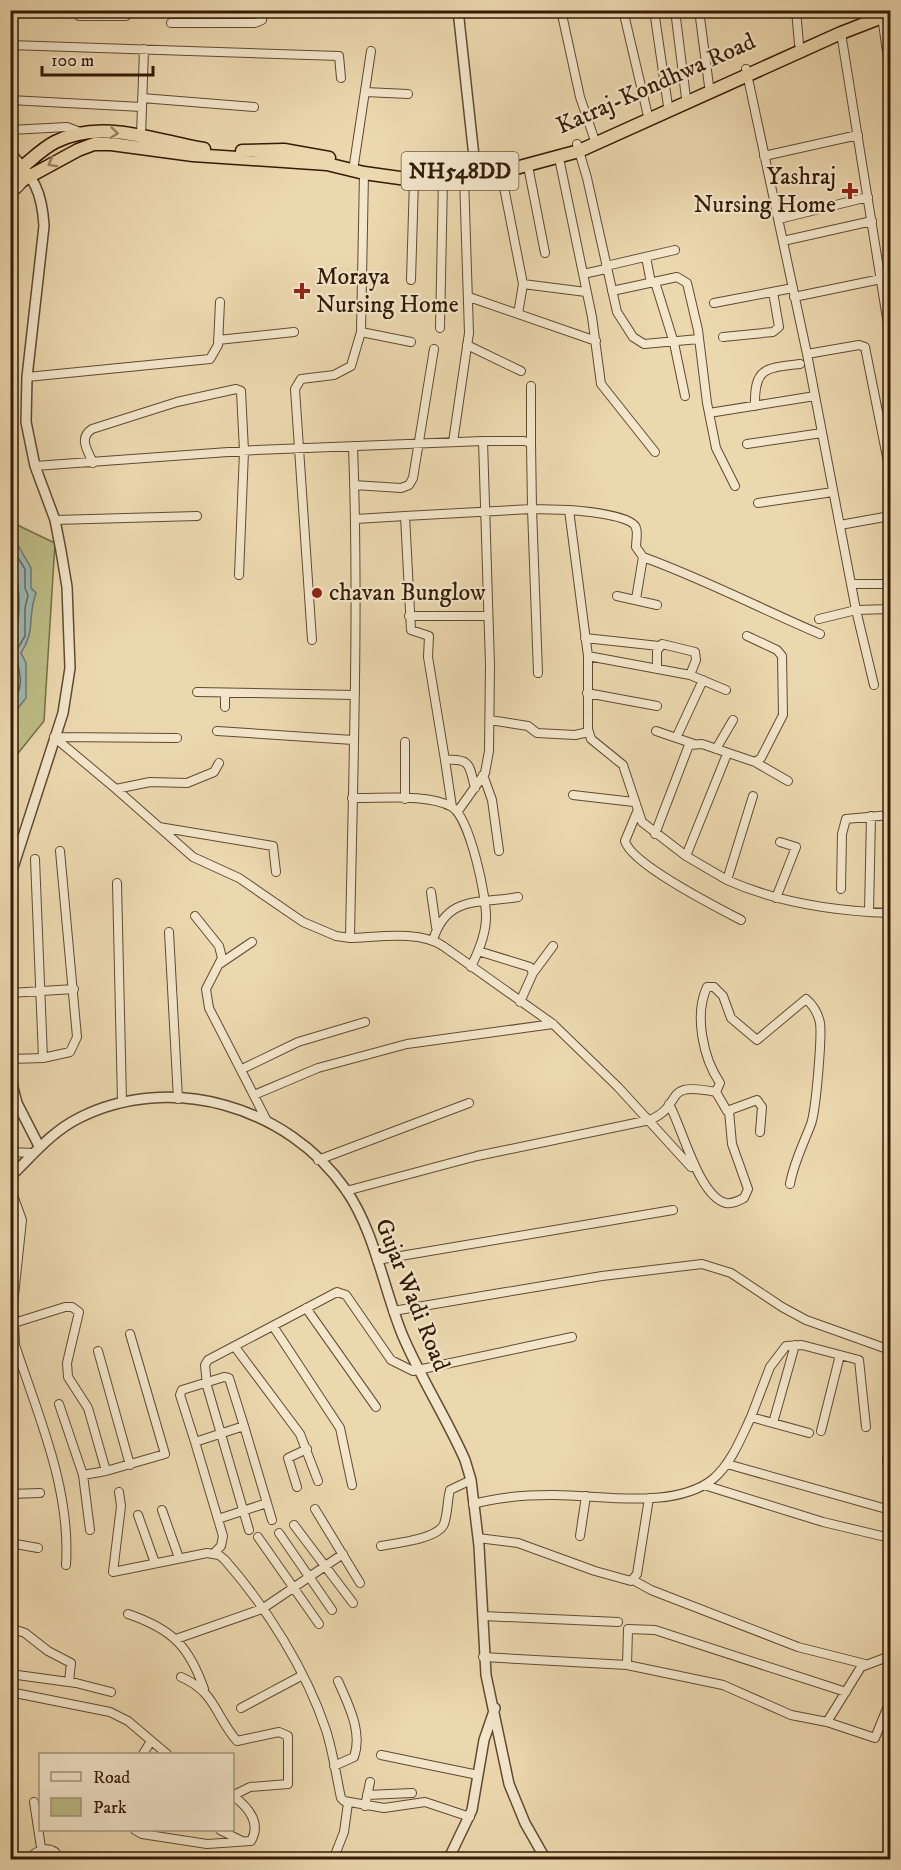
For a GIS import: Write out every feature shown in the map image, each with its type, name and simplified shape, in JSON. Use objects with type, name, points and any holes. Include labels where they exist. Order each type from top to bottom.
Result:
[{"type":"highway","name":"Katraj-Kondhwa Road","points":[[19,174],[52,144],[80,132],[110,132],[141,136],[210,150],[303,152],[354,164],[414,173],[501,172],[558,158],[594,138],[648,116],[710,86],[747,72],[799,44],[884,14]]},
{"type":"highway","name":"Katraj-Kondhwa Road","points":[[19,174],[94,144],[111,144],[193,155],[327,164],[364,173],[414,180],[443,179],[472,174],[578,147],[884,14]]},
{"type":"highway","name":"NH548DD","points":[[10,187],[19,174]]},
{"type":"street","points":[[30,10],[33,13],[56,10]]},
{"type":"street","points":[[75,10],[79,16],[126,16],[130,10]]},
{"type":"street","points":[[171,23],[255,23],[262,20],[263,10]]},
{"type":"street","points":[[453,442],[467,345],[472,174],[458,10]]},
{"type":"street","points":[[561,10],[580,96],[594,138]]},
{"type":"street","points":[[623,10],[648,116]]},
{"type":"street","points":[[654,10],[668,106]]},
{"type":"street","points":[[675,10],[686,98]]},
{"type":"street","points":[[699,10],[710,86]]},
{"type":"street","points":[[796,10],[799,44]]},
{"type":"street","points":[[884,14],[891,73]]},
{"type":"street","points":[[841,33],[891,337]]},
{"type":"street","points":[[10,45],[339,56],[341,78]]},
{"type":"street","points":[[141,136],[144,49]]},
{"type":"street","points":[[354,164],[371,51]]},
{"type":"street","points":[[747,72],[807,354],[856,610],[874,686]]},
{"type":"street","points":[[365,92],[408,94]]},
{"type":"street","points":[[142,98],[254,107]]},
{"type":"street","points":[[10,100],[142,107]]},
{"type":"street","points":[[10,130],[67,127],[80,132]]},
{"type":"street","points":[[764,156],[858,135]]},
{"type":"street","points":[[578,147],[588,178],[617,312],[633,337],[644,344],[699,339]]},
{"type":"street","points":[[10,153],[19,174],[40,192],[44,226],[27,377],[26,422],[35,466],[55,520],[67,587],[70,668],[63,713],[10,877]]},
{"type":"street","points":[[558,158],[596,340],[601,384],[655,452]]},
{"type":"street","points":[[528,166],[545,253]]},
{"type":"street","points":[[501,172],[523,284],[518,314]]},
{"type":"street","points":[[312,640],[298,448],[297,382],[302,379],[343,372],[354,358],[361,332],[364,173]]},
{"type":"street","points":[[10,195],[19,174]]},
{"type":"street","points":[[440,328],[443,179]]},
{"type":"street","points":[[411,280],[414,180]]},
{"type":"street","points":[[779,219],[868,196]]},
{"type":"street","points":[[783,241],[872,221]]},
{"type":"street","points":[[583,274],[675,250]]},
{"type":"street","points":[[646,257],[674,343],[685,396]]},
{"type":"street","points":[[612,291],[677,277],[687,283],[699,339],[716,448],[735,486]]},
{"type":"street","points":[[795,297],[881,279]]},
{"type":"street","points":[[523,284],[586,292]]},
{"type":"street","points":[[714,303],[793,288]]},
{"type":"street","points":[[723,337],[773,332],[779,327],[773,292]]},
{"type":"street","points":[[469,297],[596,340]]},
{"type":"street","points":[[27,377],[202,361],[215,354],[220,302]]},
{"type":"street","points":[[218,340],[294,332]]},
{"type":"street","points":[[361,332],[411,342]]},
{"type":"street","points":[[467,345],[521,371]]},
{"type":"street","points":[[807,354],[859,345],[865,347],[891,472]]},
{"type":"street","points":[[354,485],[401,488],[409,485],[413,478],[434,349]]},
{"type":"street","points":[[755,406],[756,383],[762,371],[769,367],[800,364]]},
{"type":"street","points":[[531,386],[532,508],[538,673]]},
{"type":"street","points":[[93,463],[84,442],[87,432],[92,429],[177,402],[236,389],[244,397],[244,451],[238,575]]},
{"type":"street","points":[[709,413],[815,396]]},
{"type":"street","points":[[747,444],[822,433]]},
{"type":"street","points":[[35,466],[298,448],[483,441],[531,443]]},
{"type":"street","points":[[455,809],[475,788],[488,763],[490,720],[483,441]]},
{"type":"street","points":[[350,938],[355,695],[356,519],[353,446]]},
{"type":"street","points":[[758,503],[834,492]]},
{"type":"street","points":[[356,519],[532,508],[613,516],[632,522],[637,529],[636,547],[643,557],[724,589],[746,602],[820,634]]},
{"type":"street","points":[[569,510],[588,656],[589,732],[591,739],[623,765],[642,822],[686,856],[727,880],[776,898],[804,904],[891,913]]},
{"type":"street","points":[[55,520],[197,516]]},
{"type":"street","points":[[405,516],[411,630],[429,636],[428,657],[455,809],[469,836],[485,902],[485,928],[471,967]]},
{"type":"street","points":[[840,525],[891,516]]},
{"type":"street","points":[[636,599],[643,557]]},
{"type":"street","points":[[852,585],[891,585]]},
{"type":"street","points":[[617,596],[657,605]]},
{"type":"street","points":[[819,619],[856,610],[891,609]]},
{"type":"street","points":[[410,616],[488,616]]},
{"type":"street","points":[[747,636],[777,650],[784,664],[783,716],[761,758],[755,762]]},
{"type":"street","points":[[585,638],[695,652],[696,660],[690,675]]},
{"type":"street","points":[[657,669],[660,646]]},
{"type":"street","points":[[588,656],[690,675],[726,690]]},
{"type":"street","points":[[677,736],[703,680]]},
{"type":"street","points":[[197,692],[355,695]]},
{"type":"street","points":[[225,693],[225,706]]},
{"type":"street","points":[[587,693],[657,706]]},
{"type":"street","points":[[490,720],[528,726],[537,733],[575,735],[589,732]]},
{"type":"street","points":[[716,749],[732,720]]},
{"type":"street","points":[[217,731],[353,740]]},
{"type":"street","points":[[656,731],[755,762],[788,781]]},
{"type":"street","points":[[54,737],[177,738]]},
{"type":"street","points":[[54,737],[193,857],[239,878],[303,922],[336,936],[350,938],[433,940],[553,1024],[650,1120],[691,1167]]},
{"type":"street","points":[[405,742],[405,799]]},
{"type":"street","points":[[656,834],[689,746],[694,744]]},
{"type":"street","points":[[686,856],[728,754]]},
{"type":"street","points":[[445,760],[463,760],[467,763],[475,788]]},
{"type":"street","points":[[116,789],[150,782],[187,783],[214,772],[219,763]]},
{"type":"street","points":[[483,776],[492,800],[499,851]]},
{"type":"street","points":[[573,795],[634,802]]},
{"type":"street","points":[[727,880],[753,796]]},
{"type":"street","points":[[352,798],[440,801],[455,809]]},
{"type":"street","points":[[637,812],[625,841],[634,856],[707,903],[741,920]]},
{"type":"street","points":[[841,889],[844,823],[852,817],[891,815]]},
{"type":"street","points":[[869,912],[871,816]]},
{"type":"street","points":[[157,827],[273,846],[276,872]]},
{"type":"street","points":[[776,898],[796,847],[780,842]]},
{"type":"street","points":[[10,1059],[43,1058],[70,1052],[74,1046],[78,1026],[60,851]]},
{"type":"street","points":[[35,859],[43,1058]]},
{"type":"street","points":[[117,883],[122,1101]]},
{"type":"street","points":[[431,892],[437,928]]},
{"type":"street","points":[[433,940],[437,928],[448,911],[461,905],[518,897]]},
{"type":"street","points":[[195,916],[219,946],[221,963]]},
{"type":"street","points":[[169,932],[178,1099]]},
{"type":"street","points":[[252,942],[221,963],[208,981],[206,999],[267,1121]]},
{"type":"street","points":[[520,1002],[533,973],[552,946]]},
{"type":"street","points":[[478,951],[526,964],[533,973]]},
{"type":"street","points":[[716,1092],[720,1083],[705,1057],[704,994],[707,987],[714,987],[723,996],[731,1018],[757,1040],[806,999],[810,1003],[820,1024],[816,1097],[812,1122],[794,1160],[790,1184]]},
{"type":"street","points":[[10,993],[74,989]]},
{"type":"street","points":[[242,1069],[298,1042],[365,1022]]},
{"type":"street","points":[[254,1095],[318,1068],[407,1044],[553,1024]]},
{"type":"street","points":[[10,1152],[36,1150],[11,1078]]},
{"type":"street","points":[[346,1191],[487,1154],[650,1120],[666,1113],[669,1104],[681,1089],[690,1087],[716,1092],[729,1111],[732,1144],[748,1189],[744,1198],[732,1203],[722,1202],[700,1178],[669,1104]]},
{"type":"street","name":"Gujar Wadi Road","points":[[10,1178],[36,1150],[76,1119],[122,1101],[178,1099],[226,1103],[267,1121],[318,1160],[346,1191],[377,1260],[393,1311],[419,1370],[455,1437],[471,1480],[478,1538],[483,1657],[509,1784],[525,1823],[546,1860]]},
{"type":"street","points":[[729,1111],[750,1100],[757,1100],[762,1107],[760,1132]]},
{"type":"street","points":[[318,1160],[469,1103]]},
{"type":"street","points":[[10,1187],[22,1220],[13,1305],[15,1344],[60,1484],[67,1530],[66,1565]]},
{"type":"street","points":[[377,1260],[674,1210]]},
{"type":"street","points":[[393,1311],[602,1276],[702,1264],[731,1273],[782,1308],[806,1320],[891,1350]]},
{"type":"street","points":[[249,1530],[219,1434],[207,1383],[208,1360],[330,1294],[342,1293],[391,1360],[407,1370],[419,1370],[572,1337]]},
{"type":"street","points":[[14,1323],[65,1307],[72,1307],[79,1312],[67,1363],[68,1377],[88,1408],[106,1471]]},
{"type":"street","points":[[306,1308],[376,1407]]},
{"type":"street","points":[[273,1326],[340,1428],[352,1485]]},
{"type":"street","points":[[83,1475],[106,1471],[165,1454],[130,1334]]},
{"type":"street","points":[[773,1423],[795,1345]]},
{"type":"street","points":[[473,1504],[501,1497],[649,1498],[677,1495],[704,1485],[726,1464],[751,1417],[775,1358],[786,1347],[795,1345],[859,1360],[866,1427]]},
{"type":"street","points":[[235,1347],[300,1434],[318,1481]]},
{"type":"street","points":[[98,1351],[130,1464]]},
{"type":"street","points":[[820,1431],[840,1355]]},
{"type":"street","points":[[213,1554],[223,1540],[180,1392],[224,1377],[229,1378],[272,1520]]},
{"type":"street","points":[[59,1404],[83,1475],[90,1530]]},
{"type":"street","points":[[751,1417],[809,1433]]},
{"type":"street","points":[[195,1442],[244,1426]]},
{"type":"street","points":[[297,1487],[288,1458],[307,1449]]},
{"type":"street","points":[[887,1458],[891,1481]]},
{"type":"street","points":[[726,1464],[891,1510]]},
{"type":"street","points":[[381,1546],[426,1536],[438,1530],[444,1523],[450,1490],[471,1480]]},
{"type":"street","points":[[704,1485],[823,1522],[891,1538]]},
{"type":"street","points":[[119,1492],[121,1506],[113,1572],[178,1558],[213,1554],[225,1560],[239,1576],[261,1609],[302,1676],[326,1730],[341,1798],[348,1803],[390,1808],[425,1802],[470,1817]]},
{"type":"street","points":[[10,1494],[40,1493]]},
{"type":"street","points":[[580,1536],[586,1496]]},
{"type":"street","points":[[633,1580],[637,1574],[649,1498]]},
{"type":"street","points":[[218,1519],[267,1503]]},
{"type":"street","points":[[315,1509],[360,1583]]},
{"type":"street","points":[[162,1510],[178,1558]]},
{"type":"street","points":[[138,1515],[154,1563]]},
{"type":"street","points":[[294,1525],[352,1603]]},
{"type":"street","points":[[279,1533],[332,1610]]},
{"type":"street","points":[[258,1537],[319,1624]]},
{"type":"street","points":[[478,1538],[518,1543],[604,1574],[633,1580],[651,1590],[798,1647],[865,1664],[891,1656]]},
{"type":"street","points":[[10,1543],[38,1548]]},
{"type":"street","points":[[176,1639],[261,1609],[343,1554]]},
{"type":"street","points":[[128,1614],[154,1623],[176,1639],[194,1661],[204,1690],[237,1741],[279,1732],[285,1733],[288,1738],[288,1784],[250,1787],[234,1795]]},
{"type":"street","points":[[483,1616],[618,1622]]},
{"type":"street","points":[[10,1628],[25,1633],[48,1651],[71,1663],[69,1682]]},
{"type":"street","points":[[627,1665],[628,1629],[656,1630],[846,1692]]},
{"type":"street","points":[[483,1657],[627,1665],[723,1685],[791,1715],[836,1724],[875,1738],[891,1701]]},
{"type":"street","points":[[827,1722],[865,1664]]},
{"type":"street","points":[[10,1674],[69,1682],[111,1692]]},
{"type":"street","points":[[242,1708],[302,1676]]},
{"type":"street","points":[[181,1677],[204,1690]]},
{"type":"street","points":[[334,1766],[354,1757],[357,1740],[349,1708],[338,1681]]},
{"type":"street","points":[[10,1692],[110,1712],[128,1721],[165,1753]]},
{"type":"street","points":[[448,1860],[470,1817],[484,1740],[495,1708]]},
{"type":"street","points":[[834,1712],[836,1724]]},
{"type":"street","points":[[144,1753],[151,1741]]},
{"type":"street","points":[[381,1755],[478,1775]]},
{"type":"street","points":[[365,1806],[370,1782]]},
{"type":"street","points":[[367,1795],[412,1793]]},
{"type":"street","points":[[137,1831],[142,1834],[207,1844],[252,1840],[254,1820],[245,1805],[234,1796]]},
{"type":"street","points":[[34,1802],[43,1860]]},
{"type":"street","points":[[333,1860],[344,1832],[348,1803]]},
{"type":"street","points":[[222,1831],[244,1842]]},
{"type":"street","points":[[28,1860],[40,1851],[52,1850],[58,1860]]},
{"type":"green space","points":[[11,522],[55,543],[44,721],[11,762]]},
{"type":"water","points":[[11,533],[31,568],[31,588],[36,593],[30,630],[21,653],[26,663],[26,698],[11,717]]},
{"type":"place","name":"Yashraj Nursing Home","points":[[850,191]]},
{"type":"place","name":"Moraya Nursing Home","points":[[302,291]]},
{"type":"place","name":"chavan Bunglow","points":[[317,593]]}]
